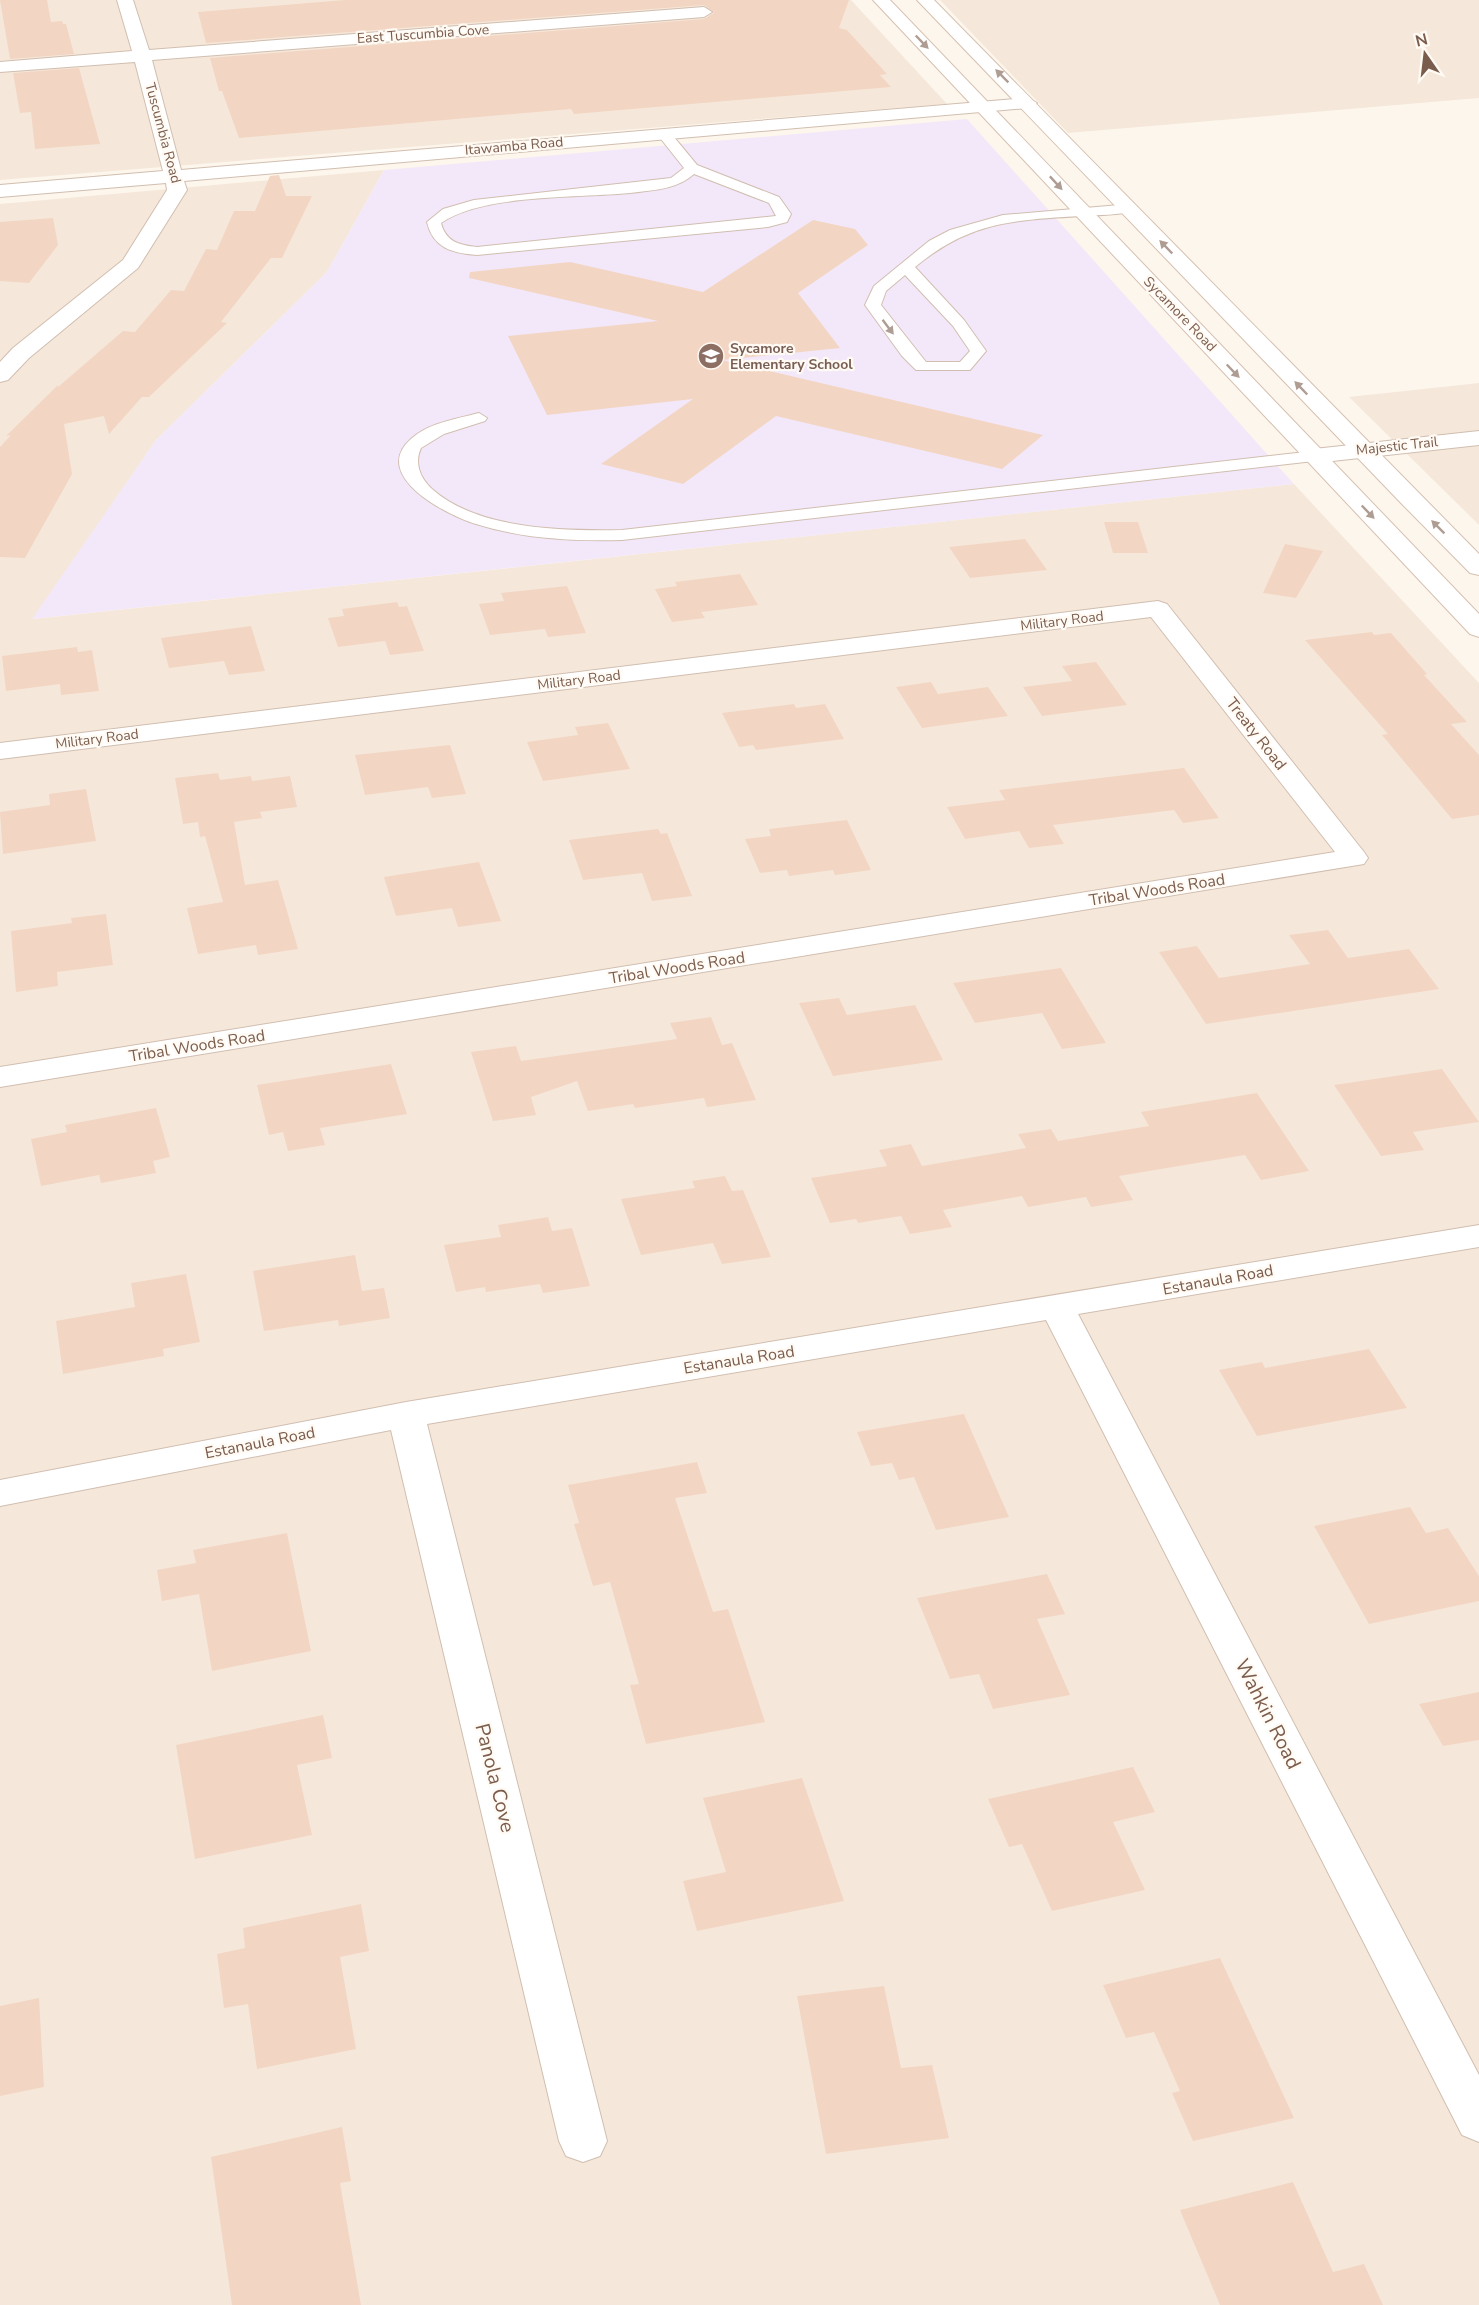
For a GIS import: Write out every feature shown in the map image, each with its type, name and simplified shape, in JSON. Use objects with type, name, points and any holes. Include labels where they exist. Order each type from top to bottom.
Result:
[{"type":"street","name":"Tuscumbia Road","points":[[0,375],[21,353],[131,264],[177,190],[175,175],[125,0]]},
{"type":"street","name":"Sycamore Road","points":[[881,0],[1479,629]]},
{"type":"street","points":[[925,0],[1131,208],[1360,450],[1479,568]]},
{"type":"street","name":"East Tuscumbia Cove","points":[[0,67],[704,12]]},
{"type":"street","name":"Itawamba Road","points":[[0,191],[1028,103]]},
{"type":"street","name":"Majestic Trail","points":[[1314,456],[1479,438]]},
{"type":"street","name":"Military Road","points":[[0,751],[1158,609]]},
{"type":"street","name":"Treaty Road","points":[[1158,609],[1354,858]]},
{"type":"street","name":"Tribal Woods Road","points":[[0,1077],[1354,858]]},
{"type":"street","name":"Estanaula Road","points":[[0,1493],[406,1415],[1479,1236]]},
{"type":"street","name":"Wahkin Road","points":[[1057,1307],[1479,2121]]},
{"type":"street","name":"Panola Cove","points":[[406,1415],[583,2141]]},
{"type":"lane","points":[[664,134],[692,168],[774,200],[784,214],[782,219],[768,223],[477,251],[453,249],[442,242],[435,230],[434,222],[439,214],[475,203],[639,188],[676,182],[692,168]]},
{"type":"lane","points":[[906,267],[959,323],[978,351],[964,367],[922,367],[908,353],[873,305],[879,289],[906,267],[942,238],[988,222],[1131,208]]},
{"type":"lane","points":[[479,418],[435,430],[414,444],[408,458],[410,470],[419,484],[435,499],[463,515],[528,531],[571,536],[622,535],[1314,456]]},
{"type":"shaded area","points":[[0,0],[851,0],[947,104],[0,180]]},
{"type":"shaded area","points":[[940,0],[1479,0],[1479,98],[1068,133]]},
{"type":"shaded area","name":"Sycamore Elementary School","points":[[967,119],[1294,484],[32,619],[156,440],[327,272],[384,170]]},
{"type":"shaded area","points":[[384,170],[327,272],[156,440],[33,619],[1294,484],[1479,683],[1479,2305],[0,2305],[0,204]]},
{"type":"shaded area","points":[[1479,383],[1479,525],[1349,397]]},
{"type":"building","points":[[0,0],[47,0],[51,22],[62,21],[66,24],[74,54],[10,59]]},
{"type":"building","points":[[345,0],[849,0],[839,28],[847,30],[887,74],[880,75],[891,87],[574,114],[571,109],[239,138],[222,91],[219,91],[210,58],[704,19],[714,13],[704,5],[206,43],[198,12]]},
{"type":"building","points":[[79,68],[100,144],[35,149],[31,112],[20,113],[13,73]]},
{"type":"building","points":[[279,175],[286,196],[312,196],[282,258],[271,258],[221,322],[227,323],[149,397],[142,397],[109,434],[104,416],[64,424],[72,474],[25,558],[0,557],[0,447],[11,435],[6,436],[58,385],[58,387],[123,331],[135,332],[171,290],[184,291],[206,249],[217,250],[234,211],[255,211],[270,176]]},
{"type":"building","points":[[53,218],[58,245],[29,283],[0,281],[0,222]]},
{"type":"building","points":[[813,220],[855,229],[868,245],[798,293],[840,348],[722,360],[1043,435],[1002,469],[776,416],[683,484],[601,464],[693,399],[547,415],[508,336],[658,321],[469,278],[470,272],[570,262],[703,292]]},
{"type":"building","points":[[1104,522],[1138,522],[1148,553],[1113,553]]},
{"type":"building","points":[[1025,539],[1047,570],[970,578],[949,547]]},
{"type":"building","points":[[1285,544],[1323,551],[1296,598],[1263,593]]},
{"type":"building","points":[[740,574],[758,605],[701,612],[705,618],[672,622],[655,589],[677,586],[675,582]]},
{"type":"building","points":[[567,586],[586,633],[548,637],[545,629],[490,635],[479,604],[504,601],[501,593]]},
{"type":"building","points":[[397,602],[399,607],[407,606],[424,651],[390,655],[385,641],[338,647],[328,618],[344,616],[342,609]]},
{"type":"building","points":[[251,626],[265,671],[229,675],[224,661],[169,668],[161,638]]},
{"type":"building","points":[[1372,632],[1374,635],[1391,633],[1427,674],[1424,675],[1467,722],[1451,724],[1479,755],[1479,815],[1452,819],[1382,735],[1388,734],[1305,640]]},
{"type":"building","points":[[77,647],[78,652],[92,650],[99,691],[61,695],[60,684],[6,691],[2,656]]},
{"type":"building","points":[[1096,662],[1127,705],[1042,716],[1023,687],[1072,681],[1062,666]]},
{"type":"building","points":[[931,682],[938,694],[988,687],[1008,716],[922,728],[896,687]]},
{"type":"building","points":[[794,704],[796,708],[825,704],[844,739],[756,750],[753,745],[739,747],[722,713]]},
{"type":"building","points":[[608,723],[630,769],[543,781],[527,742],[578,735],[575,727]]},
{"type":"building","points":[[450,745],[466,794],[432,798],[428,787],[365,795],[355,755]]},
{"type":"building","points":[[1184,768],[1219,818],[1183,823],[1174,810],[1053,825],[1064,844],[1029,848],[1019,831],[965,839],[947,807],[1005,800],[999,790]]},
{"type":"building","points":[[218,773],[220,780],[251,776],[252,781],[290,776],[297,807],[260,812],[262,818],[234,822],[245,885],[278,880],[298,949],[258,955],[256,945],[198,954],[187,908],[223,902],[205,836],[200,837],[198,822],[183,824],[175,778]]},
{"type":"building","points":[[86,789],[96,841],[3,854],[0,812],[50,805],[49,794]]},
{"type":"building","points":[[847,820],[871,870],[835,875],[833,870],[789,876],[787,870],[760,873],[745,839],[771,836],[769,829]]},
{"type":"building","points":[[658,829],[661,834],[667,833],[692,896],[652,901],[642,873],[583,880],[569,840]]},
{"type":"building","points":[[479,862],[501,921],[458,927],[452,908],[396,916],[384,877]]},
{"type":"building","points":[[106,914],[113,965],[57,972],[58,986],[16,992],[11,931],[72,923],[71,918]]},
{"type":"building","points":[[1328,930],[1348,958],[1409,949],[1439,989],[1206,1024],[1159,952],[1197,946],[1219,978],[1310,964],[1289,935]]},
{"type":"building","points":[[1061,968],[1106,1043],[1062,1049],[1042,1013],[975,1023],[953,983]]},
{"type":"building","points":[[839,998],[847,1015],[915,1005],[943,1060],[833,1076],[799,1003]]},
{"type":"building","points":[[711,1017],[722,1045],[732,1043],[756,1100],[707,1107],[704,1098],[635,1108],[633,1104],[588,1111],[577,1081],[531,1097],[536,1115],[493,1121],[471,1052],[516,1046],[521,1061],[677,1039],[670,1023]]},
{"type":"building","points":[[391,1064],[407,1114],[320,1128],[325,1145],[288,1151],[283,1132],[269,1135],[257,1085]]},
{"type":"building","points":[[1442,1069],[1479,1122],[1413,1132],[1424,1150],[1381,1156],[1334,1085]]},
{"type":"building","points":[[1257,1093],[1309,1171],[1261,1180],[1245,1155],[1119,1176],[1133,1200],[1091,1207],[1086,1197],[1028,1207],[1022,1196],[943,1210],[952,1227],[910,1234],[901,1216],[858,1223],[856,1219],[830,1223],[811,1178],[887,1166],[879,1150],[911,1144],[922,1166],[1026,1148],[1018,1134],[1051,1129],[1058,1141],[1149,1126],[1141,1112]]},
{"type":"building","points":[[156,1108],[170,1157],[153,1161],[156,1173],[101,1183],[99,1175],[41,1186],[31,1139],[67,1132],[65,1125]]},
{"type":"building","points":[[725,1176],[732,1191],[743,1190],[771,1257],[722,1264],[713,1243],[641,1255],[621,1199],[695,1188],[692,1181]]},
{"type":"building","points":[[548,1217],[552,1231],[572,1228],[590,1286],[543,1293],[540,1284],[486,1292],[485,1287],[456,1292],[444,1245],[501,1237],[498,1225]]},
{"type":"building","points":[[355,1255],[362,1291],[384,1288],[390,1318],[339,1326],[338,1320],[264,1331],[253,1271]]},
{"type":"building","points":[[186,1274],[200,1342],[163,1349],[164,1356],[63,1374],[56,1321],[135,1307],[131,1283]]},
{"type":"building","points":[[1369,1349],[1407,1408],[1257,1436],[1219,1370],[1262,1362],[1265,1368]]},
{"type":"building","points":[[964,1414],[1009,1517],[936,1530],[914,1477],[899,1480],[892,1463],[871,1466],[857,1432]]},
{"type":"building","points":[[697,1462],[707,1493],[675,1498],[713,1612],[728,1609],[765,1722],[646,1744],[630,1685],[639,1684],[610,1582],[593,1586],[574,1524],[579,1523],[568,1485]]},
{"type":"building","points":[[1410,1507],[1426,1533],[1448,1528],[1479,1576],[1479,1601],[1369,1624],[1314,1526]]},
{"type":"building","points":[[287,1533],[311,1651],[212,1671],[199,1594],[162,1601],[157,1570],[196,1563],[193,1550]]},
{"type":"building","points":[[1047,1574],[1065,1614],[1037,1619],[1070,1695],[993,1709],[979,1674],[950,1679],[917,1598]]},
{"type":"building","points":[[1479,1692],[1479,1740],[1443,1746],[1419,1704]]},
{"type":"building","points":[[323,1715],[332,1758],[297,1765],[312,1835],[195,1859],[176,1745]]},
{"type":"building","points":[[1133,1767],[1155,1812],[1113,1822],[1145,1890],[1052,1911],[1022,1844],[1009,1847],[988,1799]]},
{"type":"building","points":[[802,1778],[844,1901],[697,1931],[683,1881],[726,1872],[703,1798]]},
{"type":"building","points":[[361,1904],[369,1951],[340,1957],[356,2049],[257,2069],[248,2004],[224,2008],[217,1954],[245,1948],[243,1928]]},
{"type":"building","points":[[1220,1958],[1294,2118],[1193,2141],[1172,2093],[1180,2091],[1154,2032],[1126,2038],[1103,1985]]},
{"type":"building","points":[[884,1986],[901,2068],[932,2065],[949,2138],[826,2154],[797,1996]]},
{"type":"building","points":[[39,1998],[44,2087],[0,2096],[0,2006]]},
{"type":"building","points":[[342,2127],[351,2181],[340,2183],[361,2305],[232,2305],[211,2157]]},
{"type":"building","points":[[1293,2182],[1333,2272],[1364,2264],[1383,2305],[1220,2305],[1180,2210]]},
{"type":"place","name":"Sycamore Elementary School","points":[[711,356]]}]
